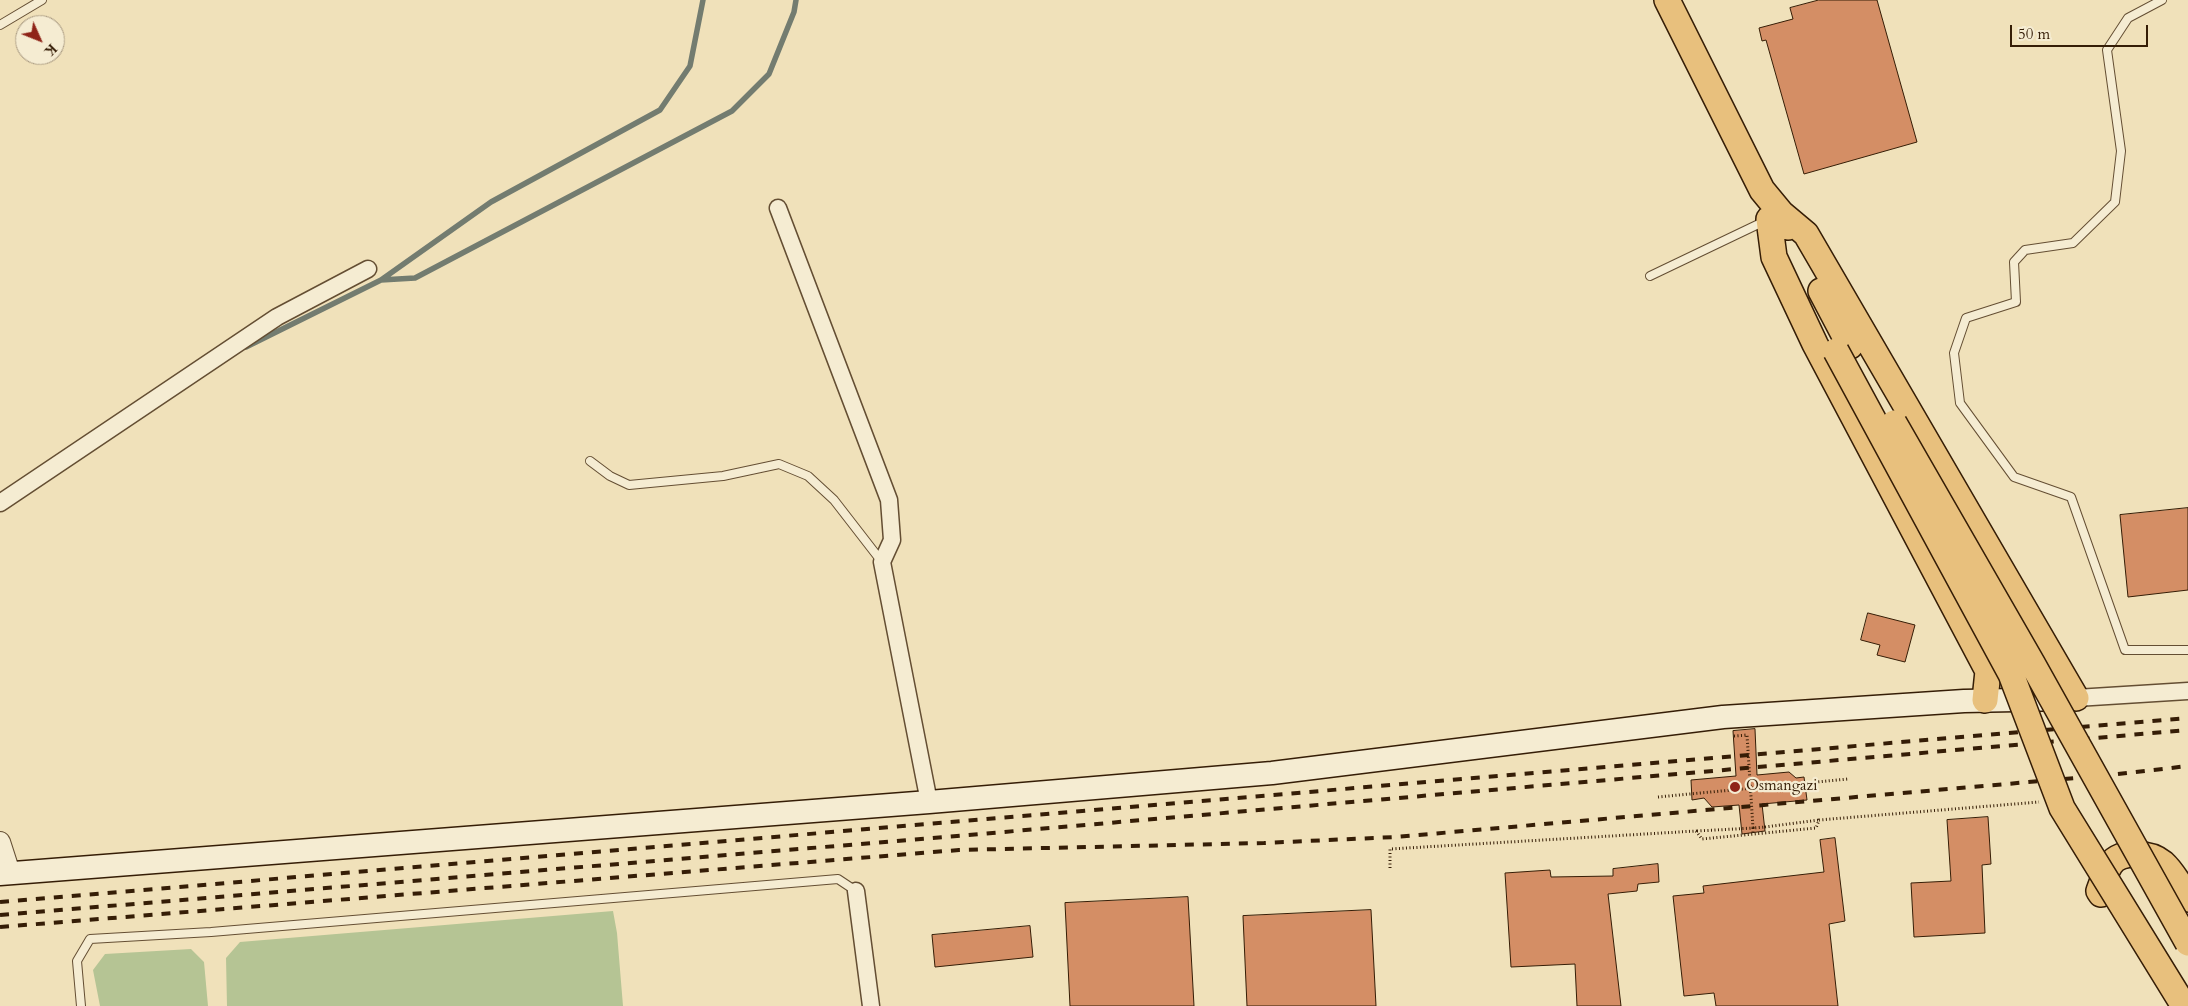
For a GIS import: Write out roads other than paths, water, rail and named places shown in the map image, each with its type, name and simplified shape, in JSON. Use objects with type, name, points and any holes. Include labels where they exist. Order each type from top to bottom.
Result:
[{"type":"main road","points":[[1666,0],[2011,674],[2062,808],[2184,1006]]},
{"type":"main road","points":[[5,873],[929,802],[1272,773],[1723,717],[1985,700],[2076,698],[1806,234],[1775,216]]},
{"type":"main road","points":[[1775,216],[1774,257],[1815,344],[1988,672],[1985,700]]},
{"type":"main road","points":[[1843,348],[2028,654],[2188,942]]},
{"type":"main road","points":[[2171,1006],[2099,891],[2110,864],[2132,852],[2162,862],[2177,880],[2188,899]]},
{"type":"street","points":[[778,208],[889,500],[892,540],[882,562],[929,802]]},
{"type":"street","points":[[0,504],[277,317],[368,269]]},
{"type":"street","points":[[2076,698],[2188,691]]},
{"type":"street","points":[[0,842],[5,873]]},
{"type":"street","points":[[856,892],[871,1006]]},
{"type":"lane","points":[[0,25],[42,0]]},
{"type":"lane","points":[[2162,0],[2128,18],[2107,50],[2120,150],[2114,202],[2073,243],[2025,250],[2014,262],[2016,302],[1966,318],[1954,353],[1960,403],[2014,477],[2071,497],[2125,650],[2188,650]]},
{"type":"lane","points":[[1650,276],[1775,216]]},
{"type":"lane","points":[[590,461],[610,476],[629,485],[723,476],[779,464],[808,476],[834,500],[882,562]]},
{"type":"lane","points":[[81,1006],[77,961],[90,939],[211,932],[838,879],[856,892]]},
{"type":"waterway","points":[[246,347],[381,280],[491,202],[660,110],[690,66],[703,0]]},
{"type":"waterway","points":[[381,280],[415,278],[732,111],[769,74],[794,12],[796,0]]},
{"type":"railway","points":[[0,902],[2188,718]]},
{"type":"railway","points":[[0,915],[957,836],[2188,730]]},
{"type":"railway","points":[[0,927],[959,850],[1264,843],[1395,837],[2110,775],[2188,766]]},
{"type":"place","name":"Osmangazi","points":[[1735,787]]}]
